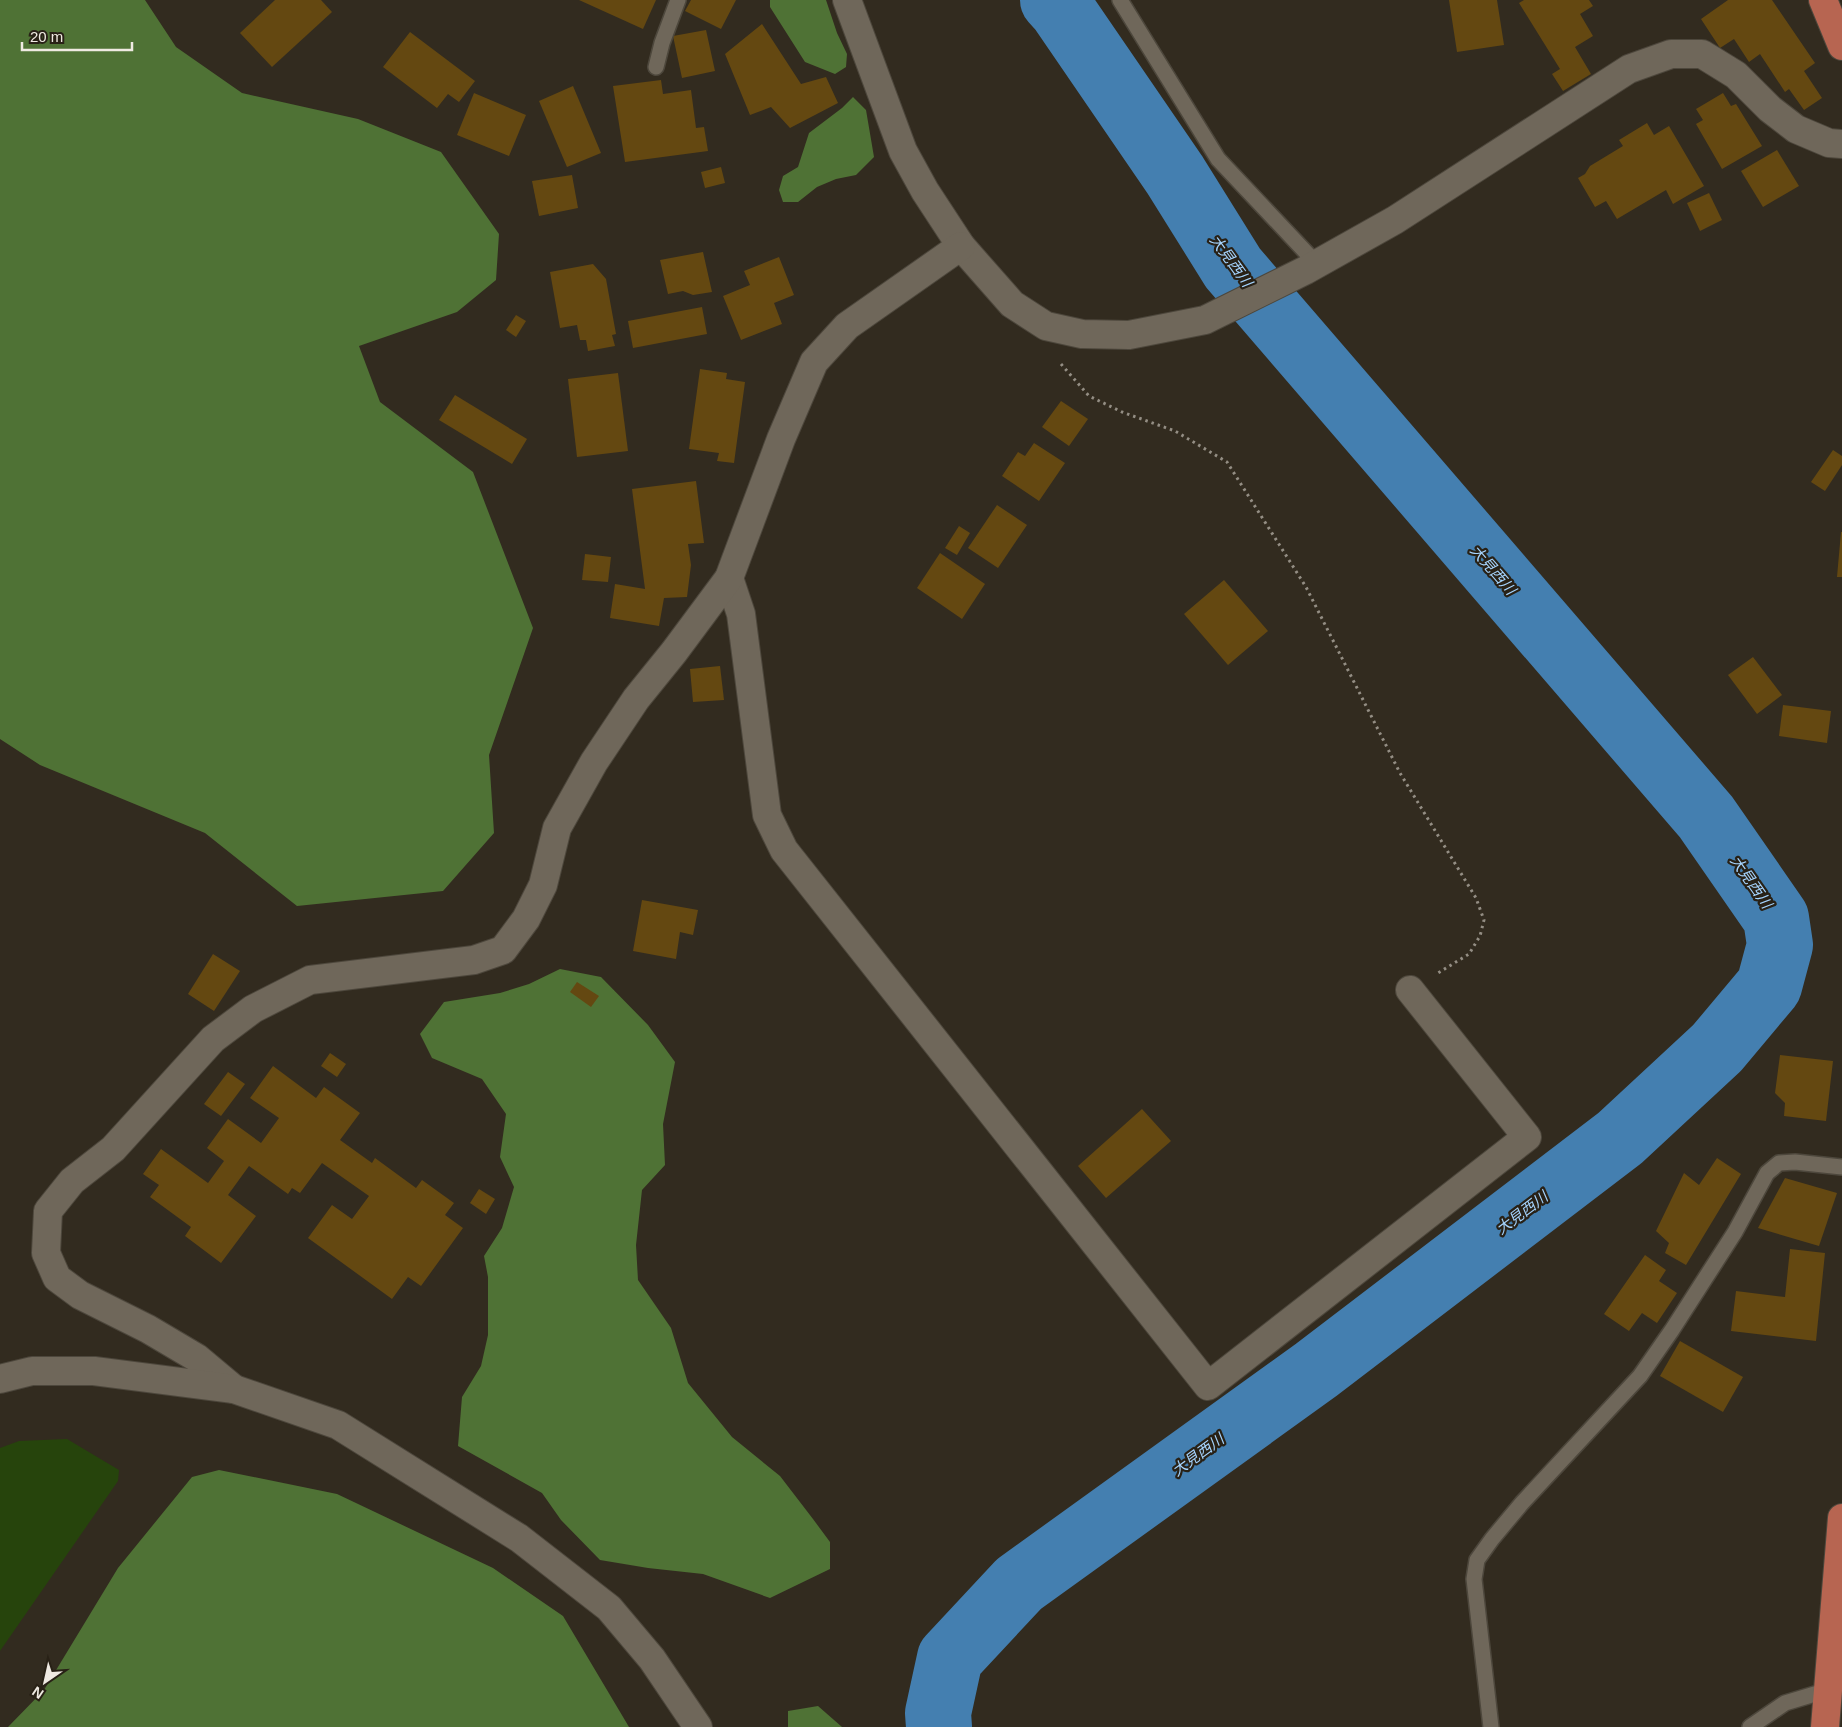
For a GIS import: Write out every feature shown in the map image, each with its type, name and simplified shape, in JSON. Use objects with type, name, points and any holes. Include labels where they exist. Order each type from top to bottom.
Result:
[{"type":"main road","points":[[1823,0],[1842,46]]},
{"type":"main road","points":[[1825,1727],[1842,1518]]},
{"type":"street","points":[[848,0],[904,151],[925,191],[961,246],[1012,304],[1046,326],[1082,334],[1129,335],[1205,320],[1311,266],[1395,220],[1629,69],[1671,54],[1702,54],[1736,75],[1770,109],[1796,130],[1829,142],[1842,144]]},
{"type":"street","points":[[234,1389],[197,1358],[148,1329],[80,1294],[57,1278],[46,1253],[48,1211],[72,1181],[113,1149],[213,1039],[253,1009],[310,980],[474,960],[503,950],[526,919],[543,885],[557,828],[594,762],[636,699],[729,578],[781,439],[814,362],[846,326],[961,246]]},
{"type":"street","points":[[729,578],[741,614],[767,815],[784,850],[1208,1386],[1527,1137],[1410,990]]},
{"type":"street","points":[[0,1379],[32,1372],[94,1371],[234,1389],[338,1425],[519,1538],[609,1608],[652,1659],[698,1727]]},
{"type":"lane","points":[[656,67],[662,43],[678,0]]},
{"type":"lane","points":[[1120,0],[1218,159],[1311,266]]},
{"type":"lane","points":[[1491,1727],[1474,1579],[1477,1560],[1522,1503],[1640,1376],[1735,1232],[1767,1173],[1779,1164],[1795,1162],[1842,1167]]},
{"type":"lane","points":[[1750,1727],[1785,1703],[1828,1690]]},
{"type":"path","points":[[1046,326],[1061,365],[1089,396],[1122,412],[1175,431],[1227,462],[1306,587],[1400,773],[1476,898],[1484,920],[1480,936],[1469,954],[1410,990]]},
{"type":"green space","points":[[0,0],[145,0],[176,47],[242,93],[358,119],[441,152],[499,234],[496,280],[457,312],[359,346],[380,402],[473,472],[533,628],[489,755],[494,833],[443,891],[297,906],[205,833],[40,765],[0,739]]},
{"type":"green space","points":[[770,0],[826,0],[837,33],[847,54],[846,67],[835,74],[805,62],[770,7]]},
{"type":"green space","points":[[853,97],[866,110],[874,157],[856,175],[836,179],[817,187],[798,202],[783,202],[779,190],[783,176],[798,167],[809,133],[842,108]]},
{"type":"green space","points":[[560,969],[601,977],[648,1025],[675,1062],[663,1124],[665,1165],[642,1190],[636,1245],[638,1280],[671,1328],[688,1383],[732,1437],[780,1476],[830,1542],[830,1569],[770,1598],[703,1574],[600,1560],[561,1520],[542,1493],[458,1446],[462,1397],[481,1366],[488,1335],[488,1277],[484,1256],[502,1228],[514,1187],[500,1157],[506,1114],[482,1079],[432,1058],[420,1034],[444,1002],[500,993],[529,984]]},
{"type":"green space","points":[[67,1439],[119,1470],[118,1481],[0,1651],[0,1448],[19,1441]]},
{"type":"green space","points":[[219,1470],[337,1494],[493,1568],[563,1616],[629,1727],[8,1727],[44,1690],[118,1568],[192,1477]]},
{"type":"green space","points":[[818,1706],[842,1727],[788,1727],[788,1711]]},
{"type":"building","points":[[275,0],[321,0],[332,12],[272,67],[240,33]]},
{"type":"building","points":[[579,0],[656,0],[643,29]]},
{"type":"building","points":[[691,0],[736,0],[721,29],[685,11]]},
{"type":"building","points":[[1449,0],[1497,0],[1504,45],[1457,52]]},
{"type":"building","points":[[1524,0],[1589,0],[1593,6],[1580,14],[1593,36],[1575,47],[1591,74],[1563,91],[1552,74],[1560,69],[1519,3]]},
{"type":"building","points":[[1728,0],[1772,0],[1815,63],[1804,71],[1822,98],[1804,110],[1789,89],[1785,92],[1760,54],[1749,62],[1734,39],[1720,48],[1701,19]]},
{"type":"building","points":[[762,24],[801,84],[826,77],[838,103],[790,128],[771,107],[750,115],[725,54]]},
{"type":"building","points":[[706,30],[715,71],[682,78],[673,36]]},
{"type":"building","points":[[410,32],[475,81],[459,102],[448,94],[437,108],[383,67]]},
{"type":"building","points":[[661,80],[663,94],[691,90],[696,128],[704,127],[708,151],[625,162],[613,86]]},
{"type":"building","points":[[573,86],[601,153],[567,167],[539,101]]},
{"type":"building","points":[[474,93],[526,115],[509,156],[457,135]]},
{"type":"building","points":[[1723,93],[1731,106],[1736,104],[1762,146],[1722,169],[1696,124],[1703,120],[1696,109]]},
{"type":"building","points":[[1647,123],[1654,135],[1669,126],[1704,186],[1673,204],[1666,190],[1617,219],[1606,201],[1595,207],[1578,178],[1585,174],[1590,166],[1623,146],[1619,140]]},
{"type":"building","points":[[1777,150],[1799,186],[1763,207],[1741,171]]},
{"type":"building","points":[[721,167],[725,183],[705,188],[701,172]]},
{"type":"building","points":[[572,175],[578,208],[539,216],[532,181]]},
{"type":"building","points":[[1709,193],[1722,220],[1700,231],[1687,203]]},
{"type":"building","points":[[703,252],[712,292],[693,295],[683,291],[668,294],[660,260]]},
{"type":"building","points":[[779,257],[794,295],[774,303],[782,324],[741,340],[723,296],[750,285],[744,271]]},
{"type":"building","points":[[593,264],[606,279],[616,334],[612,335],[615,346],[588,351],[586,340],[580,340],[577,325],[560,328],[550,272]]},
{"type":"building","points":[[702,307],[707,334],[633,348],[628,321]]},
{"type":"building","points":[[516,315],[526,321],[516,337],[506,330]]},
{"type":"building","points":[[700,369],[727,373],[726,379],[745,382],[734,463],[717,461],[719,453],[689,449]]},
{"type":"building","points":[[618,373],[628,451],[577,457],[568,379]]},
{"type":"building","points":[[455,395],[527,439],[512,464],[439,420]]},
{"type":"building","points":[[1061,401],[1088,419],[1069,446],[1042,427]]},
{"type":"building","points":[[1034,443],[1065,463],[1039,501],[1002,476],[1018,452],[1025,456]]},
{"type":"building","points":[[1833,450],[1842,456],[1842,465],[1825,491],[1811,482]]},
{"type":"building","points":[[696,481],[704,543],[688,544],[691,565],[687,597],[664,598],[659,626],[610,618],[615,584],[645,589],[632,489]]},
{"type":"building","points":[[997,505],[1027,525],[998,568],[968,548]]},
{"type":"building","points":[[959,526],[970,533],[957,555],[945,548]]},
{"type":"building","points":[[1841,532],[1842,577],[1837,577]]},
{"type":"building","points":[[940,553],[985,584],[962,619],[917,588]]},
{"type":"building","points":[[585,554],[611,557],[608,582],[582,580]]},
{"type":"building","points":[[1224,580],[1268,631],[1228,665],[1184,614]]},
{"type":"building","points":[[1753,657],[1782,695],[1757,714],[1728,675]]},
{"type":"building","points":[[720,666],[724,700],[693,702],[690,669]]},
{"type":"building","points":[[1783,705],[1831,711],[1827,743],[1779,736]]},
{"type":"building","points":[[642,900],[698,910],[693,935],[680,932],[676,959],[633,951]]},
{"type":"building","points":[[213,954],[240,971],[214,1011],[188,994]]},
{"type":"building","points":[[577,982],[599,996],[591,1007],[570,992]]},
{"type":"building","points":[[330,1053],[346,1064],[337,1077],[321,1066]]},
{"type":"building","points":[[1780,1055],[1833,1061],[1826,1121],[1784,1116],[1785,1103],[1775,1093]]},
{"type":"building","points":[[273,1066],[316,1098],[324,1087],[360,1113],[340,1140],[372,1163],[375,1158],[416,1188],[422,1180],[454,1203],[445,1215],[463,1228],[421,1286],[408,1277],[392,1299],[308,1238],[332,1205],[352,1219],[369,1196],[322,1163],[300,1193],[292,1188],[288,1194],[249,1166],[228,1195],[256,1216],[221,1263],[185,1236],[191,1227],[150,1197],[159,1185],[143,1174],[161,1149],[208,1183],[224,1161],[207,1148],[228,1119],[261,1143],[279,1118],[250,1098]]},
{"type":"building","points":[[228,1072],[245,1084],[221,1116],[204,1104]]},
{"type":"building","points":[[1142,1109],[1171,1141],[1106,1198],[1078,1166]]},
{"type":"building","points":[[1717,1158],[1741,1174],[1686,1265],[1665,1253],[1669,1243],[1656,1231],[1684,1173],[1699,1185]]},
{"type":"building","points":[[1785,1178],[1837,1193],[1819,1246],[1758,1228]]},
{"type":"building","points":[[479,1189],[495,1199],[486,1214],[470,1203]]},
{"type":"building","points":[[1790,1249],[1825,1253],[1816,1341],[1731,1331],[1736,1291],[1785,1297]]},
{"type":"building","points":[[1645,1255],[1666,1270],[1659,1281],[1677,1293],[1657,1323],[1642,1313],[1629,1331],[1604,1314]]},
{"type":"building","points":[[1680,1341],[1743,1377],[1723,1412],[1660,1376]]},
{"type":"waterway","name":"大見西川","points":[[939,1727],[938,1713],[950,1658],[1019,1584],[1316,1370],[1620,1138],[1717,1048],[1769,986],[1780,945],[1776,918],[1706,817],[1233,268],[1175,175],[1062,10],[1053,0]]}]
